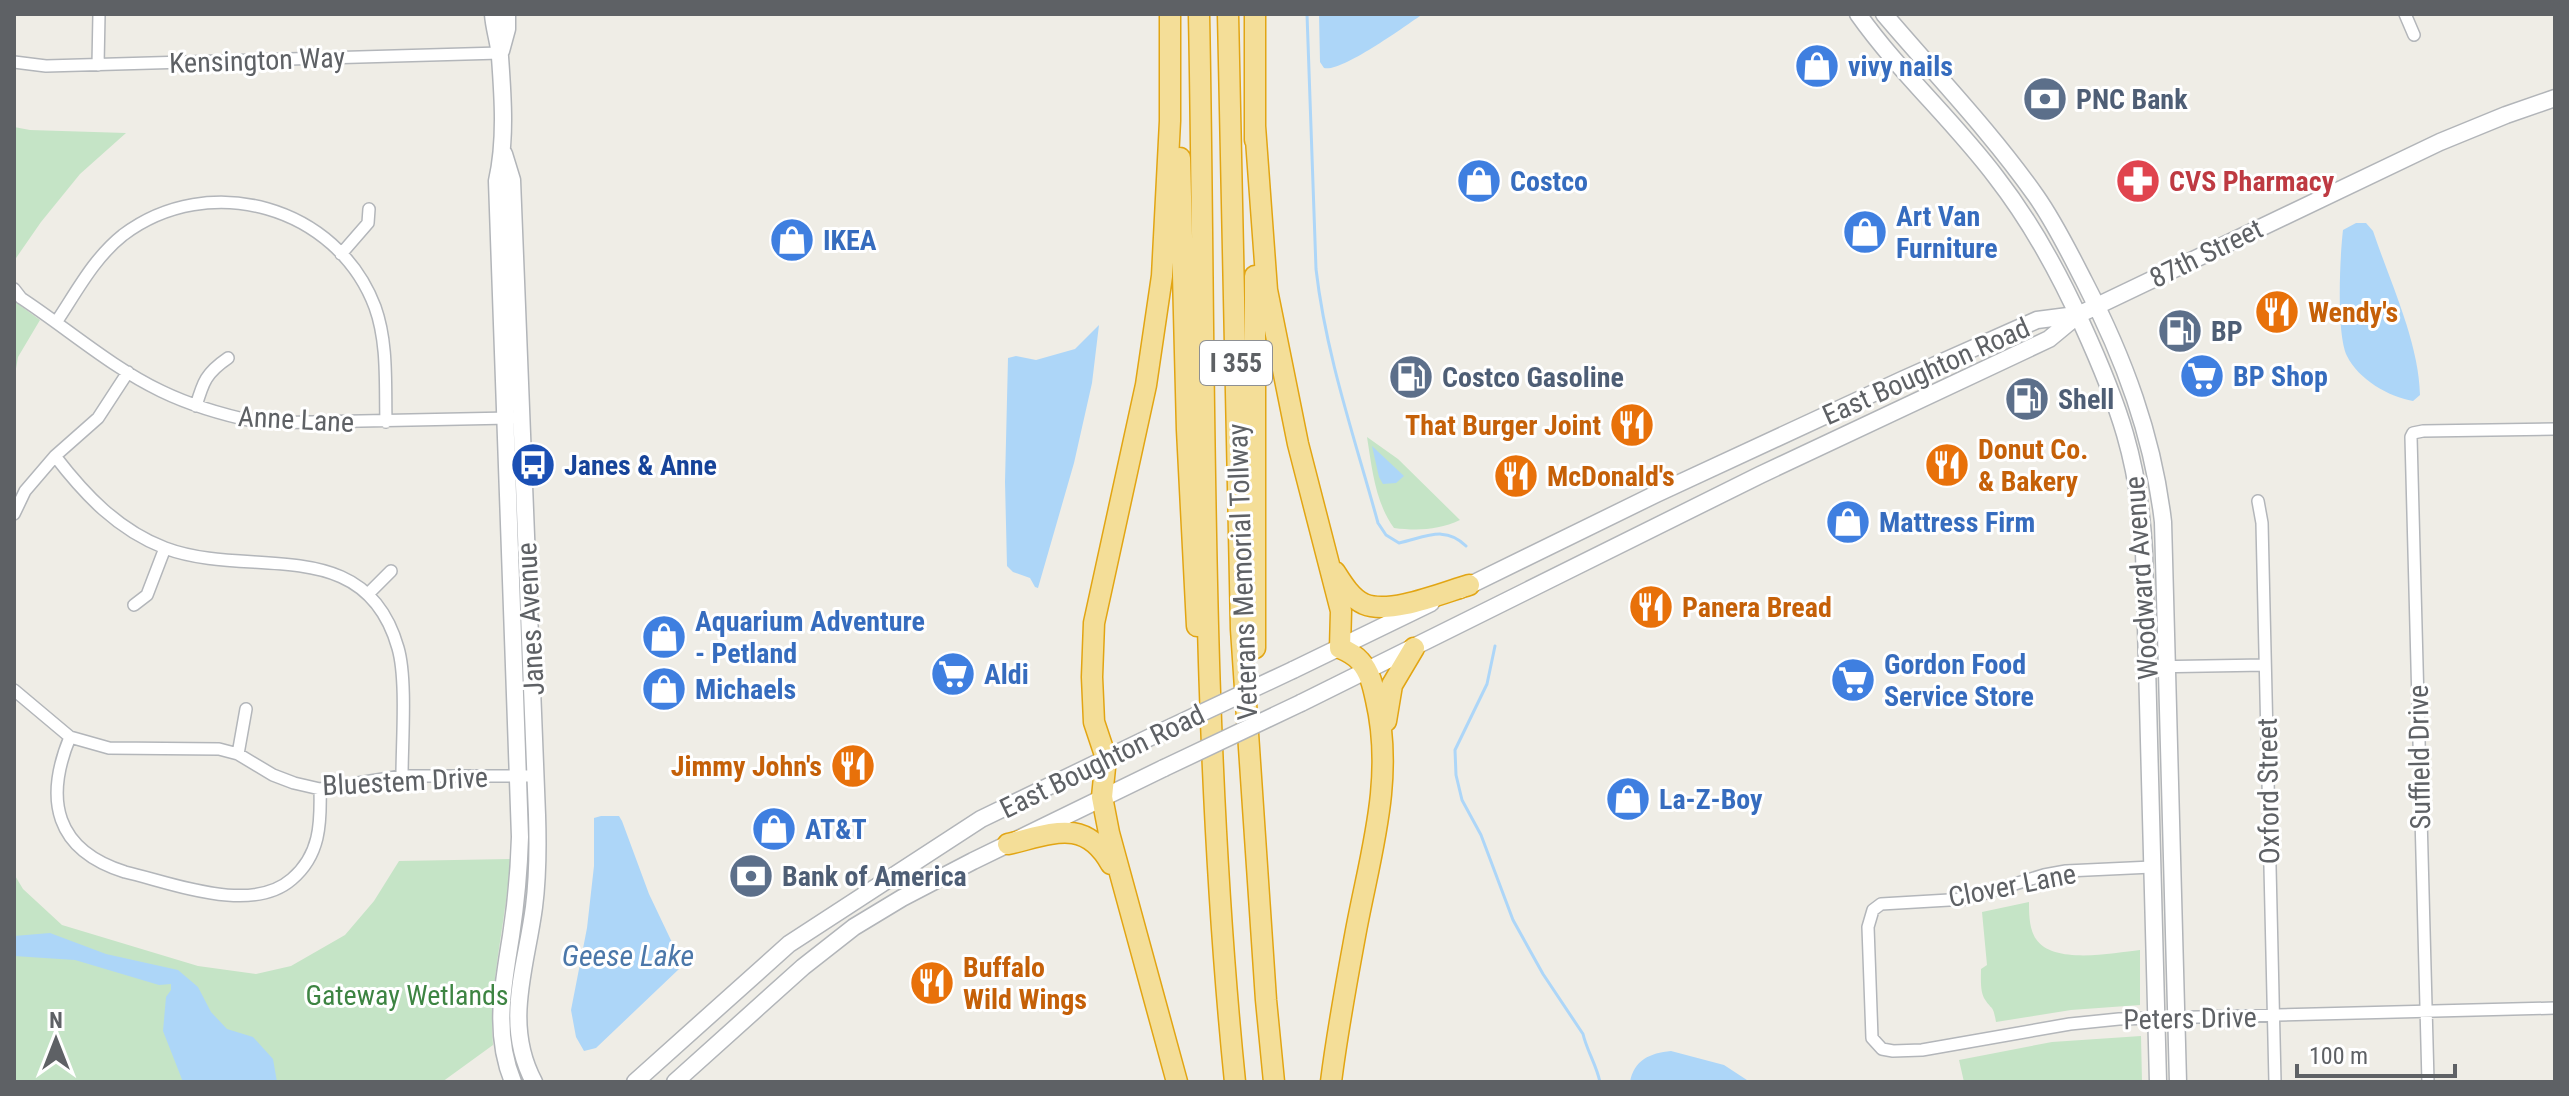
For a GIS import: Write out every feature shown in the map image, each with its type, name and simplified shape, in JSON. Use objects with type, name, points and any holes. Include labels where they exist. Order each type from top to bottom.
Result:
[{"type":"highway","points":[[1170,14],[1170,121],[1162,276],[1146,385],[1094,623],[1094,722],[1106,758],[1102,797],[1177,1082]]},
{"type":"highway","points":[[1177,14],[1193,579],[1198,648],[1210,692]]},
{"type":"highway","name":"Veterans Memorial Tollway","points":[[1199,14],[1210,692],[1235,1082]]},
{"type":"highway","name":"Veterans Memorial Tollway","points":[[1228,14],[1241,629],[1274,1082]]},
{"type":"highway","points":[[1247,711],[1255,658],[1255,14]]},
{"type":"highway","points":[[1255,126],[1267,290],[1298,444],[1343,621],[1340,648],[1360,661],[1367,671],[1380,717],[1383,741],[1380,814],[1355,936],[1331,1082]]},
{"type":"highway","points":[[1328,561],[1354,597],[1372,606],[1397,606],[1469,585]]},
{"type":"highway","points":[[1383,741],[1392,685],[1414,648]]},
{"type":"highway","points":[[1008,844],[1063,831],[1086,836],[1103,849],[1123,885]]},
{"type":"main road","name":"Janes Avenue","points":[[493,14],[500,53],[503,154],[497,181],[535,776],[538,872],[516,1009],[520,1044],[534,1082]]},
{"type":"main road","name":"Janes Avenue","points":[[500,53],[507,29],[507,14]]},
{"type":"main road","name":"Woodward Avenue","points":[[1858,14],[1995,175],[2042,243],[2114,395],[2133,461],[2142,513],[2158,1082]]},
{"type":"main road","name":"Woodward Avenue","points":[[1884,14],[1959,100],[2035,195],[2060,234],[2131,382],[2155,468],[2163,522],[2178,1082]]},
{"type":"main road","name":"87th Street","points":[[2078,315],[2440,142],[2555,98]]},
{"type":"main road","name":"East Boughton Road","points":[[635,1082],[789,944],[981,819],[1760,446],[2037,320],[2078,315]]},
{"type":"main road","name":"East Boughton Road","points":[[675,1082],[803,967],[854,927],[902,898],[1760,475],[2049,339],[2078,315]]},
{"type":"main road","name":"Janes Avenue","points":[[513,418],[518,874],[500,1002],[505,1063],[513,1082]]},
{"type":"street","points":[[98,65],[99,14]]},
{"type":"street","points":[[2405,14],[2414,35]]},
{"type":"street","name":"Kensington Way","points":[[14,62],[46,66],[500,53]]},
{"type":"street","points":[[57,321],[107,250],[125,234],[168,210],[222,202],[258,205],[299,220],[316,231],[341,254],[361,280],[376,309],[385,361],[386,422]]},
{"type":"street","points":[[341,254],[368,223],[369,209]]},
{"type":"street","name":"Anne Lane","points":[[14,289],[21,298],[128,372],[160,391],[196,406],[262,423],[513,418]]},
{"type":"street","points":[[196,406],[203,381],[214,367],[228,358]]},
{"type":"street","points":[[14,514],[25,491],[55,456],[98,418],[128,372]]},
{"type":"street","name":"Suffield Drive","points":[[2428,1082],[2413,433],[2555,429]]},
{"type":"street","points":[[55,456],[81,489],[114,520],[165,548],[204,557],[317,568],[340,576],[369,593],[384,616],[398,649],[402,776]]},
{"type":"street","name":"Oxford Street","points":[[2258,501],[2262,523],[2275,1082]]},
{"type":"street","points":[[134,605],[147,595],[165,548]]},
{"type":"street","points":[[369,593],[391,571]]},
{"type":"street","points":[[2147,667],[2265,665]]},
{"type":"street","name":"Bluestem Drive","points":[[14,690],[70,737],[109,748],[219,749],[238,754],[273,775],[320,789],[402,776],[535,776]]},
{"type":"street","points":[[238,754],[246,709]]},
{"type":"street","points":[[70,737],[59,763],[57,801],[61,820],[82,851],[109,867],[125,872],[225,895],[248,897],[270,894],[304,869],[320,834],[320,789]]},
{"type":"street","name":"Clover Lane","points":[[1876,1044],[1872,1038],[1868,927],[1873,910],[1891,902],[1966,899],[2066,871],[2152,867]]},
{"type":"street","name":"Peters Drive","points":[[1876,1044],[1893,1051],[1922,1050],[2092,1021],[2555,1008]]},
{"type":"green space","points":[[14,127],[126,133],[80,174],[14,261]]},
{"type":"green space","points":[[14,301],[40,320],[18,357],[14,380]]},
{"type":"green space","points":[[1367,437],[1398,459],[1460,520],[1428,529],[1394,528],[1378,496]]},
{"type":"green space","name":"Gateway Wetlands","points":[[510,859],[495,975],[493,1045],[442,1082],[14,1082],[14,874],[23,889],[62,925],[198,966],[256,974],[291,966],[345,935],[374,901],[399,861]]},
{"type":"green space","points":[[2029,902],[2034,935],[2044,947],[2069,955],[2140,950],[2140,1005],[2071,1010],[1996,1022],[1981,987],[1981,969],[1987,965],[1982,912]]},
{"type":"green space","points":[[2141,1036],[2142,1082],[1964,1082],[1959,1060],[2052,1042]]},
{"type":"water","points":[[1319,14],[1423,14],[1358,56],[1332,68],[1324,68],[1320,62]]},
{"type":"water","points":[[2356,223],[2366,223],[2373,231],[2402,312],[2418,375],[2420,395],[2413,401],[2375,386],[2347,356],[2340,313],[2342,242],[2343,230]]},
{"type":"water","points":[[1099,325],[1092,383],[1074,463],[1038,588],[1030,578],[1013,572],[1007,566],[1005,482],[1008,358],[1016,356],[1036,360],[1075,349]]},
{"type":"water","points":[[1372,446],[1404,476],[1396,483],[1383,484]]},
{"type":"water","name":"Geese Lake","points":[[619,816],[622,821],[649,894],[678,955],[679,969],[596,1048],[584,1051],[576,1037],[571,1010],[587,928],[594,866],[594,818]]},
{"type":"water","points":[[50,933],[106,954],[178,970],[198,987],[211,1012],[227,1029],[253,1037],[273,1059],[277,1082],[183,1082],[163,1031],[166,997],[171,984],[159,985],[75,960],[14,956],[14,936]]},
{"type":"water","points":[[1671,1051],[1724,1065],[1750,1082],[1630,1082],[1635,1068],[1644,1059]]},
{"type":"waterway","points":[[1307,14],[1316,269],[1334,365],[1378,523],[1386,535],[1399,543],[1443,534],[1466,546]]},
{"type":"waterway","points":[[1495,646],[1487,684],[1455,750],[1456,775],[1462,800],[1481,835],[1513,920],[1543,974],[1583,1034],[1600,1082]]},
{"type":"place","name":"vivy nails","points":[[1817,66]]},
{"type":"place","name":"PNC Bank","points":[[2045,99]]},
{"type":"place","name":"Costco","points":[[1479,181]]},
{"type":"place","name":"CVS Pharmacy","points":[[2138,181]]},
{"type":"place","name":"Art Van Furniture","points":[[1865,232]]},
{"type":"place","name":"IKEA","points":[[792,240]]},
{"type":"place","name":"Wendy's","points":[[2277,312]]},
{"type":"place","name":"BP","points":[[2180,331]]},
{"type":"place","name":"BP Shop","points":[[2202,376]]},
{"type":"place","name":"Costco Gasoline","points":[[1411,377]]},
{"type":"place","name":"Shell","points":[[2027,399]]},
{"type":"place","name":"That Burger Joint","points":[[1632,425]]},
{"type":"place","name":"Janes & Anne","points":[[533,465]]},
{"type":"place","name":"Donut Co. & Bakery","points":[[1947,465]]},
{"type":"place","name":"McDonald's","points":[[1516,476]]},
{"type":"place","name":"Mattress Firm","points":[[1848,522]]},
{"type":"place","name":"Panera Bread","points":[[1651,607]]},
{"type":"place","name":"Aquarium Adventure - Petland","points":[[664,637]]},
{"type":"place","name":"Aldi","points":[[953,674]]},
{"type":"place","name":"Gordon Food Service Store","points":[[1853,680]]},
{"type":"place","name":"Michaels","points":[[664,689]]},
{"type":"place","name":"Jimmy John's","points":[[853,766]]},
{"type":"place","name":"La-Z-Boy","points":[[1628,799]]},
{"type":"place","name":"AT&T","points":[[774,829]]},
{"type":"place","name":"Bank of America","points":[[751,876]]},
{"type":"place","name":"Buffalo Wild Wings","points":[[932,983]]}]
